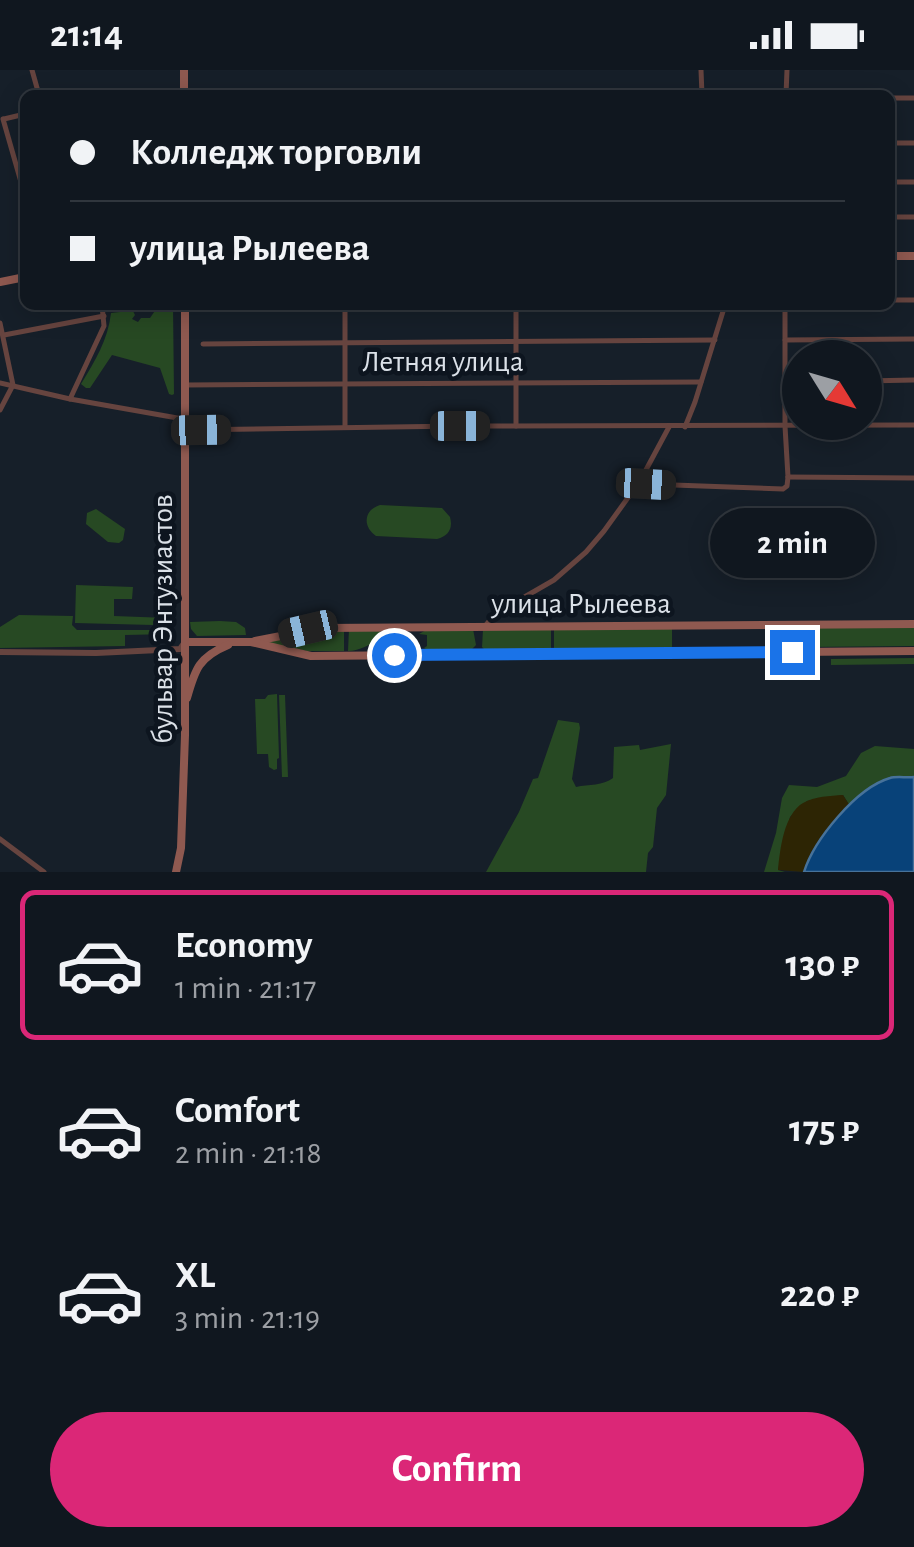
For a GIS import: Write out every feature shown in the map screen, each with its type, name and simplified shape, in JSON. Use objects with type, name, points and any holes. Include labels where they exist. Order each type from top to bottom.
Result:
[{"type":"main road","name":"бульвар Энтузиастов","points":[[176,872],[182,838],[185,706],[185,310]]},
{"type":"main road","name":"улица Рылеева","points":[[185,642],[250,642],[322,628],[914,624]]},
{"type":"main road","points":[[185,706],[199,664],[224,646],[237,642]]},
{"type":"main road","name":"улица Рылеева","points":[[250,642],[311,656],[914,651]]},
{"type":"street","points":[[2,119],[20,179]]},
{"type":"street","points":[[70,398],[100,337],[105,321],[103,310]]},
{"type":"street","points":[[344,310],[345,428]]},
{"type":"street","points":[[516,310],[516,426]]},
{"type":"street","points":[[685,426],[723,310]]},
{"type":"street","points":[[785,310],[785,340],[914,339]]},
{"type":"street","points":[[4,335],[104,316]]},
{"type":"street","points":[[0,323],[14,385],[0,410]]},
{"type":"street","points":[[203,344],[714,340]]},
{"type":"street","points":[[882,380],[914,380]]},
{"type":"street","name":"Летняя улица","points":[[185,386],[701,382]]},
{"type":"street","points":[[0,383],[185,419]]},
{"type":"street","points":[[882,425],[914,425]]},
{"type":"street","points":[[185,430],[782,426]]},
{"type":"street","points":[[485,626],[495,614],[530,596],[572,566],[604,531],[640,480],[669,427]]},
{"type":"street","points":[[640,480],[659,485],[782,488],[788,477],[786,440]]},
{"type":"street","points":[[788,477],[914,478]]},
{"type":"street","points":[[792,624],[792,652]]},
{"type":"street","name":"улица Рылеева","points":[[0,652],[180,649],[185,642]]},
{"type":"street","points":[[0,839],[44,872]]},
{"type":"green space","points":[[132,310],[132,319],[138,322],[150,318],[156,310],[173,310],[174,394],[169,394],[160,368],[112,355],[90,388],[81,384],[104,341],[111,313]]},
{"type":"green space","points":[[380,505],[442,508],[450,517],[450,528],[437,539],[376,536],[368,528],[367,519]]},
{"type":"green space","points":[[96,509],[125,529],[123,540],[108,542],[86,524],[87,513]]},
{"type":"green space","points":[[76,585],[133,587],[132,599],[114,599],[114,616],[168,618],[167,622],[75,623]]},
{"type":"green space","points":[[19,615],[73,616],[72,625],[77,630],[174,630],[174,642],[172,645],[171,634],[125,635],[125,646],[0,648],[0,627]]},
{"type":"green space","points":[[190,622],[236,622],[245,628],[246,635],[197,636],[191,629]]},
{"type":"green space","points":[[914,625],[914,646],[804,647],[797,645],[795,638],[799,628]]},
{"type":"green space","points":[[672,627],[672,648],[554,650],[554,628]]},
{"type":"green space","points":[[551,628],[551,650],[482,647],[483,630]]},
{"type":"green space","points":[[344,629],[344,651],[307,651],[259,641],[310,630]]},
{"type":"green space","points":[[349,629],[380,631],[391,637],[348,651]]},
{"type":"green space","points":[[428,629],[473,629],[476,645],[471,650],[426,649],[427,635],[419,634]]},
{"type":"green space","points":[[914,658],[914,664],[831,665],[831,659]]},
{"type":"green space","points":[[277,694],[279,758],[274,770],[269,767],[268,754],[257,754],[255,699]]},
{"type":"green space","points":[[279,695],[285,695],[288,777],[282,777]]},
{"type":"green space","points":[[558,720],[579,723],[572,779],[576,787],[613,778],[614,747],[639,745],[640,750],[671,744],[666,795],[657,808],[646,872],[486,872],[533,779],[538,778]]},
{"type":"green space","points":[[875,746],[914,749],[914,777],[879,784],[850,806],[843,795],[807,801],[790,817],[778,870],[785,872],[764,872],[782,798],[789,785],[817,787],[846,776],[861,753]]},
{"type":"sand","points":[[843,795],[850,806],[811,852],[804,872],[778,870],[784,833],[797,808],[812,799]]},
{"type":"water","points":[[914,777],[914,872],[804,872],[817,845],[850,804],[890,778]]},
{"type":"route","points":[[394,655],[792,652]]}]
